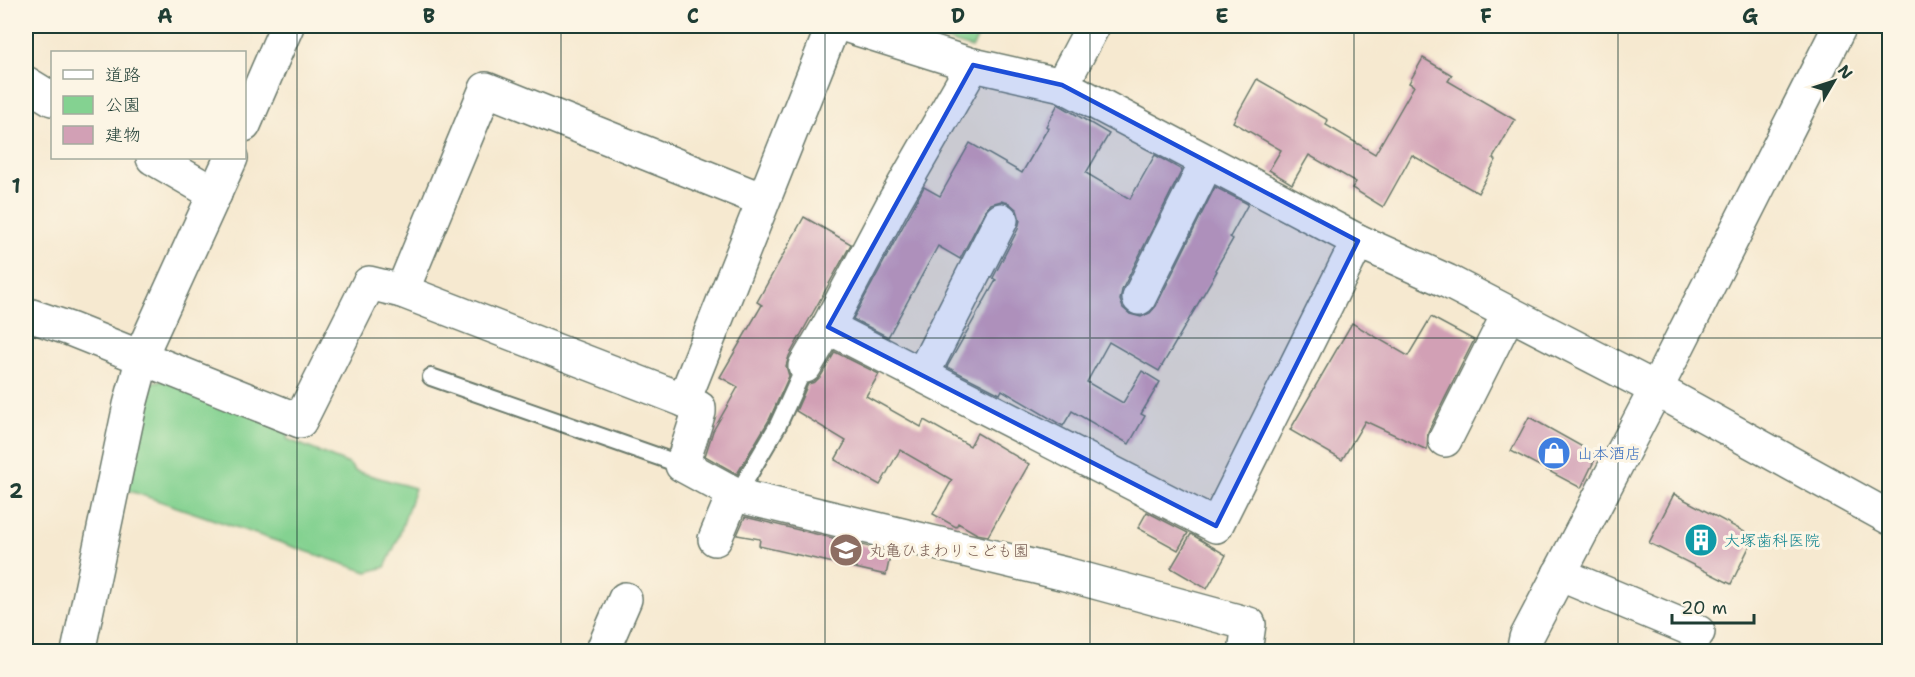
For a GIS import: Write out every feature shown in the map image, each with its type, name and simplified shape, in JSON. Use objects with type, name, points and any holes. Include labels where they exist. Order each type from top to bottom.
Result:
[{"type":"street","points":[[246,120],[287,26]]},
{"type":"street","points":[[684,400],[833,26]]},
{"type":"street","points":[[848,26],[973,65],[1062,85],[1358,241],[1447,281],[1656,389],[1890,518]]},
{"type":"street","points":[[1062,85],[1094,26]]},
{"type":"street","points":[[1523,651],[1526,638],[1656,389],[1840,26]]},
{"type":"street","points":[[805,366],[894,202],[973,65]]},
{"type":"street","points":[[26,83],[51,98]]},
{"type":"street","points":[[402,291],[486,89],[763,200]]},
{"type":"street","points":[[155,159],[215,194]]},
{"type":"street","points":[[78,651],[130,405],[147,342],[231,159]]},
{"type":"street","points":[[1138,298],[1207,162]]},
{"type":"street","points":[[922,375],[1000,220]]},
{"type":"street","points":[[828,327],[1216,526],[1358,241]]},
{"type":"street","points":[[26,314],[70,329],[300,421],[369,283],[402,291],[684,400],[699,408],[682,465],[736,494],[1065,574],[1249,624],[1245,651]]},
{"type":"street","points":[[1445,440],[1509,313]]},
{"type":"street","points":[[715,539],[736,494]]},
{"type":"street","points":[[1559,574],[1699,630]]},
{"type":"street","points":[[602,651],[625,599]]},
{"type":"lane","points":[[736,494],[778,425],[805,366]]},
{"type":"lane","points":[[431,376],[682,465]]},
{"type":"highlighted area","points":[[973,65],[1062,85],[1358,241],[1216,526],[828,327]]},
{"type":"green space","points":[[901,26],[984,26],[972,48]]},
{"type":"green space","points":[[166,380],[289,427],[287,439],[349,464],[355,471],[415,488],[398,539],[385,567],[367,572],[127,490],[152,382]]},
{"type":"building","points":[[1423,58],[1452,75],[1448,81],[1515,120],[1493,158],[1496,160],[1478,193],[1412,155],[1383,207],[1352,188],[1356,182],[1309,155],[1292,184],[1269,170],[1281,150],[1233,122],[1257,79],[1328,120],[1326,125],[1375,154],[1414,86],[1409,83]]},
{"type":"building","points":[[1058,104],[1109,134],[1086,173],[1130,199],[1155,155],[1182,170],[1122,290],[1120,300],[1123,308],[1130,314],[1141,317],[1150,313],[1156,306],[1215,187],[1248,204],[1230,237],[1233,239],[1215,270],[1217,271],[1159,371],[1109,342],[1087,382],[1123,403],[1142,371],[1160,382],[1141,414],[1145,416],[1129,444],[1072,411],[1063,426],[1002,390],[1000,394],[947,367],[996,280],[993,278],[1018,229],[1020,220],[1017,210],[1009,203],[1001,201],[991,204],[960,259],[938,246],[888,337],[853,319],[924,187],[940,196],[970,143],[1022,173],[1048,128],[1046,126]]},
{"type":"building","points":[[804,217],[851,244],[789,356],[786,366],[789,376],[769,420],[737,474],[705,456],[713,431],[738,387],[720,377],[762,305],[757,302]]},
{"type":"building","points":[[1431,317],[1474,340],[1428,432],[1427,450],[1365,421],[1342,460],[1290,430],[1352,323],[1408,356]]},
{"type":"building","points":[[835,352],[879,374],[866,396],[921,427],[924,420],[970,446],[977,433],[1029,464],[988,536],[977,534],[958,523],[956,527],[933,514],[952,480],[900,450],[880,485],[835,460],[846,441],[796,411],[808,384],[815,382],[821,376]]},
{"type":"building","name":"山本酒店","points":[[1529,417],[1597,455],[1581,488],[1511,451]]},
{"type":"building","name":"大塚歯科医院","points":[[1674,494],[1754,537],[1731,584],[1649,543]]},
{"type":"building","points":[[1147,512],[1188,533],[1178,550],[1138,528]]},
{"type":"building","points":[[745,517],[891,552],[886,575],[759,546],[760,539],[737,535]]},
{"type":"building","points":[[1191,534],[1226,555],[1207,589],[1171,568]]},
{"type":"place","name":"山本酒店","points":[[1554,453]]},
{"type":"place","name":"大塚歯科医院","points":[[1701,540]]},
{"type":"place","name":"丸亀ひまわりこども園","points":[[846,550]]}]
